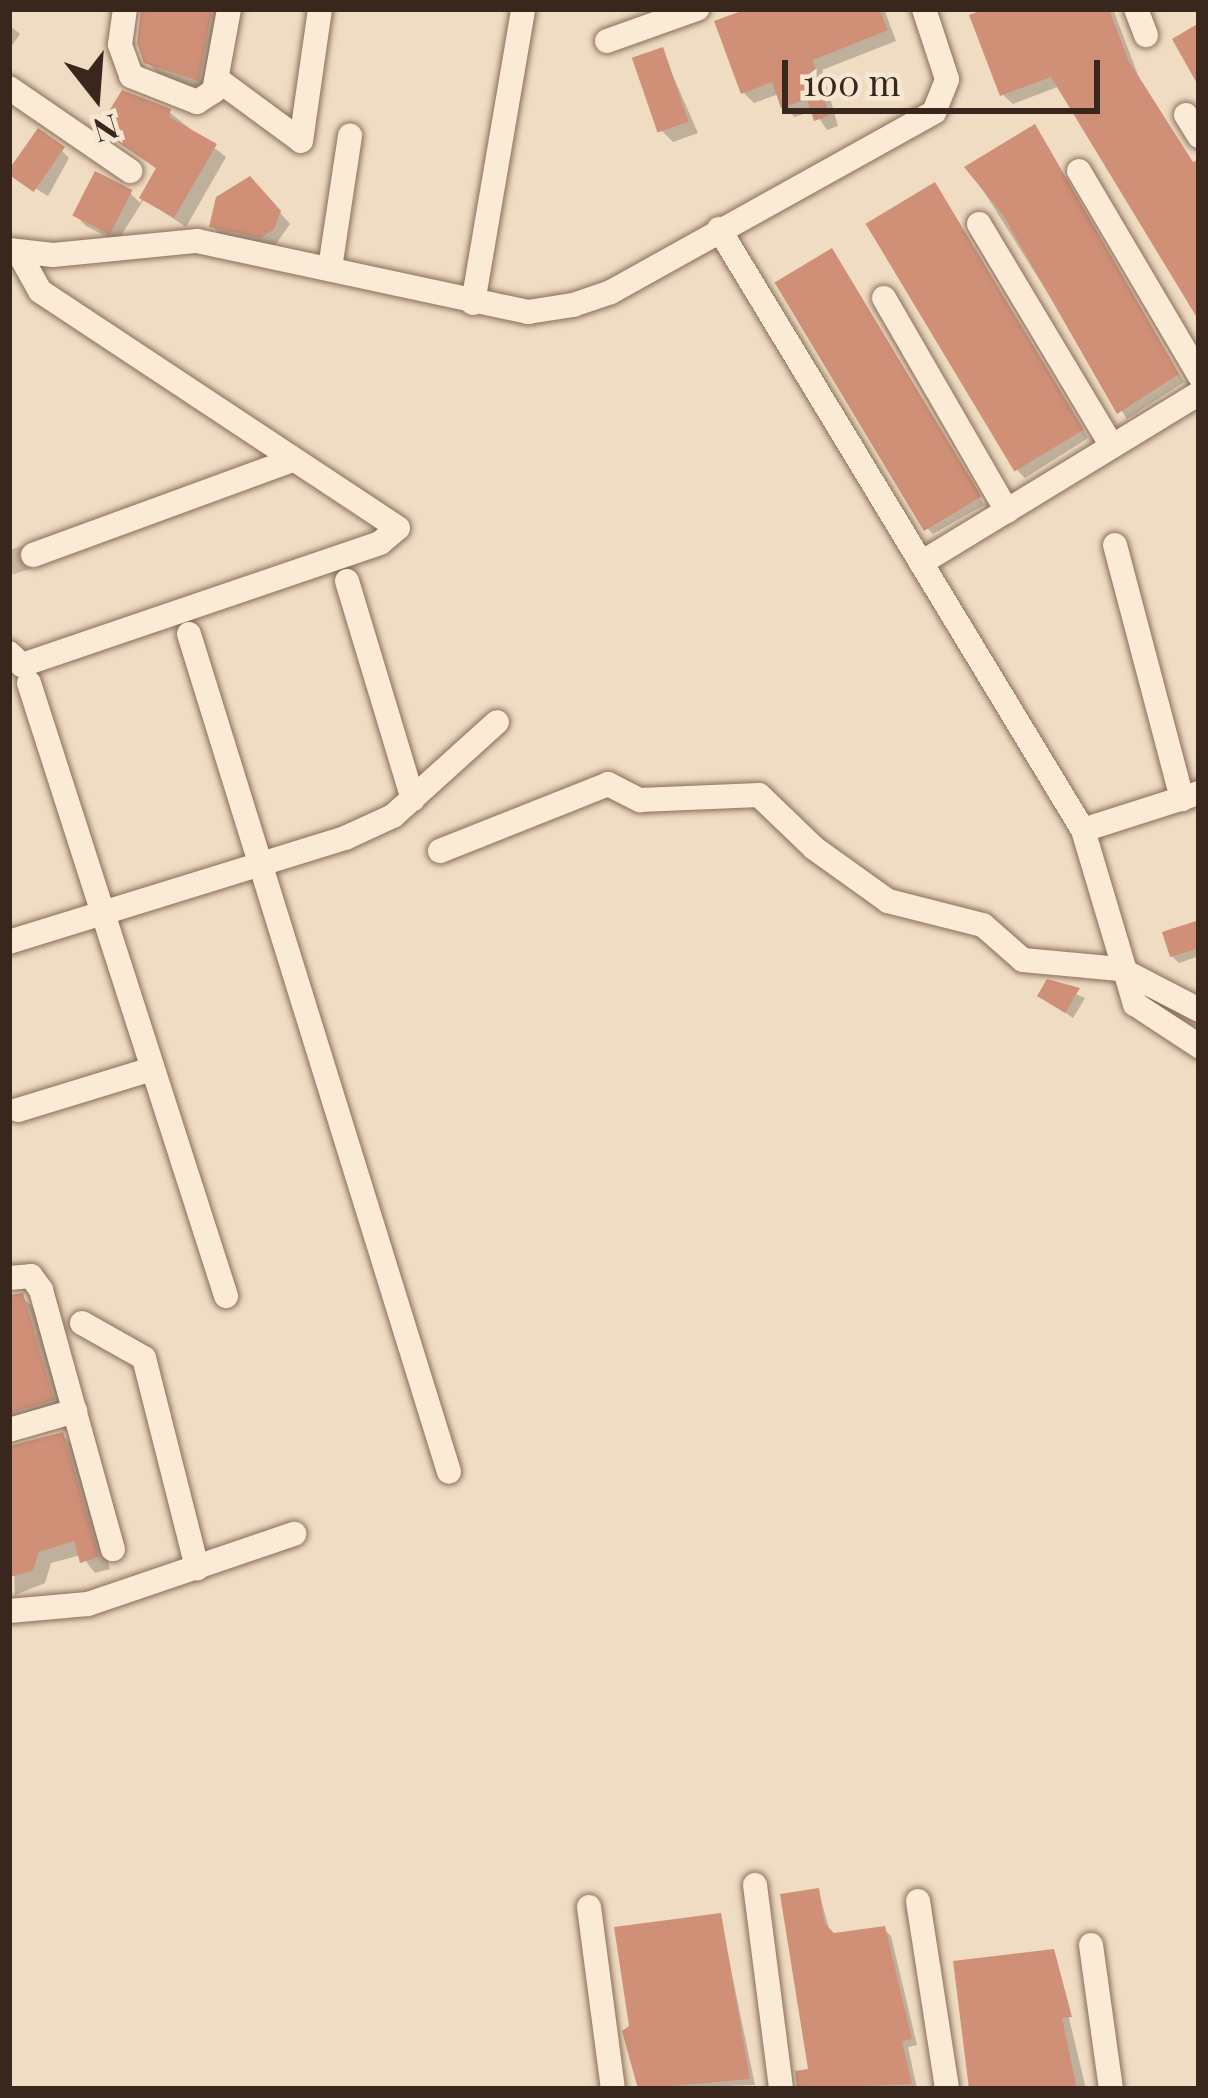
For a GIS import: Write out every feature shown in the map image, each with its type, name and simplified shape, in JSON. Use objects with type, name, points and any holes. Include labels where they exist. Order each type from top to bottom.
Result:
[{"type":"street","points":[[125,9],[120,45],[131,76],[197,102],[208,100],[217,79],[229,9]]},
{"type":"street","points":[[217,79],[301,141],[320,9]]},
{"type":"street","points":[[473,303],[523,9]]},
{"type":"street","points":[[607,41],[697,9]]},
{"type":"street","points":[[14,253],[197,241],[473,303],[528,312],[573,305],[934,112],[947,79],[923,9]]},
{"type":"street","points":[[1136,9],[1146,34]]},
{"type":"street","points":[[9,88],[130,171]]},
{"type":"street","points":[[329,268],[350,136]]},
{"type":"street","points":[[1079,172],[1199,375]]},
{"type":"street","points":[[979,224],[1112,446]]},
{"type":"street","points":[[719,229],[1083,830],[1120,969],[1135,1004],[1199,1046]]},
{"type":"street","points":[[9,653],[22,665],[380,543],[398,528],[40,291],[14,253]]},
{"type":"street","points":[[884,298],[1007,511]]},
{"type":"street","points":[[921,563],[1199,393]]},
{"type":"street","points":[[33,555],[292,460]]},
{"type":"street","points":[[1083,830],[1190,796],[1114,545]]},
{"type":"street","points":[[347,581],[413,799]]},
{"type":"street","points":[[189,634],[449,1472]]},
{"type":"street","points":[[29,683],[226,1295]]},
{"type":"street","points":[[9,942],[262,867],[362,830],[413,799],[496,722]]},
{"type":"street","points":[[440,851],[608,784],[640,800],[759,795],[814,848],[888,901],[982,925],[1023,960],[1120,969],[1199,1010]]},
{"type":"street","points":[[18,1110],[152,1070]]},
{"type":"street","points":[[9,1278],[37,1282],[112,1549]]},
{"type":"street","points":[[82,1323],[144,1358],[197,1568]]},
{"type":"street","points":[[9,1430],[75,1412]]},
{"type":"street","points":[[9,1611],[88,1604],[294,1534]]},
{"type":"street","points":[[755,1885],[782,2089]]},
{"type":"street","points":[[918,1901],[947,2089]]},
{"type":"street","points":[[590,1907],[613,2089]]},
{"type":"street","points":[[1091,1946],[1111,2089]]},
{"type":"building","points":[[141,9],[212,9],[199,81],[144,63],[137,43]]},
{"type":"building","points":[[747,9],[879,9],[888,30],[813,60],[829,116],[814,121],[807,99],[781,108],[772,82],[741,94],[714,21]]},
{"type":"building","points":[[985,9],[1109,9],[1129,62],[1193,162],[1199,159],[1199,321],[1051,77],[1000,96],[969,15]]},
{"type":"building","points":[[1199,23],[1199,87],[1172,39]]},
{"type":"building","points":[[663,47],[689,122],[658,132],[632,58]]},
{"type":"building","points":[[122,90],[171,109],[169,117],[217,144],[174,218],[139,198],[156,168],[98,129]]},
{"type":"building","points":[[1035,124],[1179,374],[1117,414],[1003,215],[964,167]]},
{"type":"building","points":[[38,128],[65,147],[33,192],[9,175],[9,169]]},
{"type":"building","points":[[95,171],[132,190],[110,235],[72,216]]},
{"type":"building","points":[[250,176],[281,211],[274,229],[261,238],[209,227],[216,197]]},
{"type":"building","points":[[935,182],[1084,430],[1014,471],[866,224]]},
{"type":"building","points":[[832,248],[981,497],[924,531],[775,283]]},
{"type":"building","points":[[1199,920],[1199,948],[1170,957],[1162,932]]},
{"type":"building","points":[[1047,979],[1080,988],[1065,1013],[1037,996]]},
{"type":"building","points":[[23,1293],[54,1400],[9,1413],[9,1295]]},
{"type":"building","points":[[63,1432],[99,1557],[80,1563],[74,1541],[39,1552],[33,1571],[9,1577],[9,1446]]},
{"type":"building","points":[[819,1888],[825,1924],[834,1933],[885,1926],[912,2039],[902,2041],[912,2084],[797,2089],[795,2071],[808,2069],[780,1894]]},
{"type":"building","points":[[721,1913],[750,2079],[638,2089],[622,2031],[629,2026],[614,1927]]},
{"type":"building","points":[[1054,1949],[1072,2017],[1062,2018],[1077,2089],[969,2089],[953,1961]]},
{"type":"tunnel","points":[[9,563],[33,555]]}]
